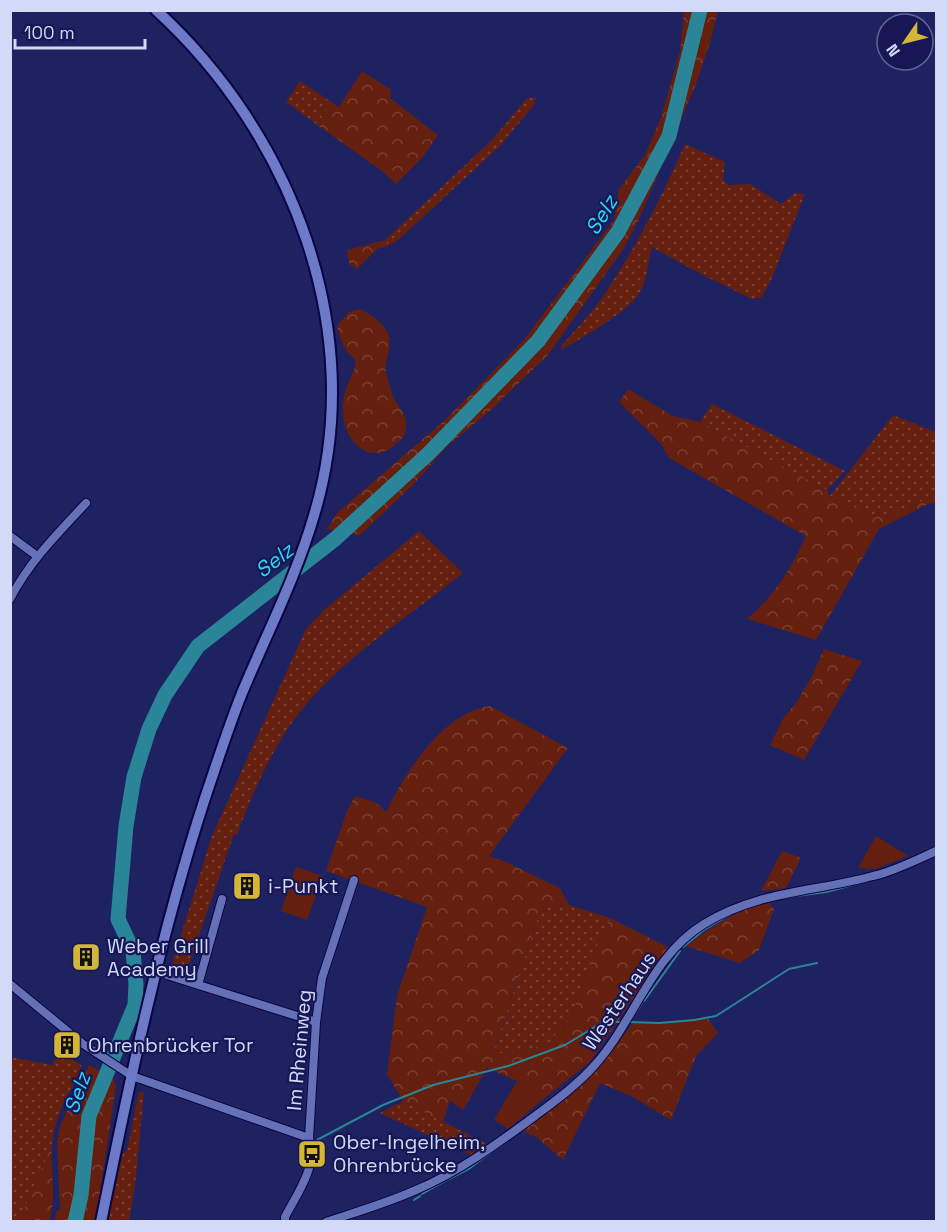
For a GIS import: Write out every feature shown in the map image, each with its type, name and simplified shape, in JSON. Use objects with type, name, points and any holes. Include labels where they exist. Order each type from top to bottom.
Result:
[{"type":"main road","points":[[101,1221],[132,1076],[168,925],[191,842],[228,731],[300,560],[315,513],[325,467],[331,413],[331,364],[321,293],[297,212],[262,140],[239,104],[207,62],[156,10]]},
{"type":"street","points":[[10,599],[37,556],[86,503]]},
{"type":"street","points":[[10,536],[37,556]]},
{"type":"street","name":"Westerhaus","points":[[326,1221],[416,1190],[442,1178],[488,1150],[550,1104],[594,1066],[645,987],[676,948],[702,924],[735,907],[783,893],[877,876],[936,851]]},
{"type":"street","name":"Im Rheinweg","points":[[285,1221],[309,1168],[312,1155],[309,1137],[316,1022],[322,978],[354,880]]},
{"type":"street","points":[[198,985],[222,899]]},
{"type":"street","points":[[167,975],[316,1022]]},
{"type":"street","points":[[10,984],[97,1054],[132,1076],[309,1137]]},
{"type":"green space","points":[[684,11],[718,11],[696,84],[640,217],[624,248],[548,355],[491,410],[446,447],[413,485],[360,535],[327,529],[337,513],[445,420],[523,341],[614,220],[619,189],[645,155],[661,117],[680,51]]},
{"type":"green space","points":[[362,71],[391,90],[390,98],[438,135],[422,158],[396,184],[382,171],[316,124],[333,103],[339,107]]},
{"type":"green space","points":[[300,81],[333,103],[316,124],[286,102]]},
{"type":"green space","points":[[536,97],[534,105],[500,146],[397,241],[388,246],[385,240],[493,139],[526,99]]},
{"type":"green space","points":[[685,144],[725,162],[723,180],[729,185],[750,184],[781,204],[795,193],[805,194],[772,278],[762,297],[752,299],[652,247],[644,282],[634,300],[604,324],[561,350],[562,345],[599,302],[627,259],[658,202]]},
{"type":"green space","points":[[385,240],[388,246],[377,249],[357,269],[349,264],[347,250]]},
{"type":"green space","points":[[360,309],[378,320],[387,332],[390,346],[386,373],[392,394],[406,422],[402,438],[381,453],[373,453],[359,447],[348,434],[343,416],[343,402],[354,370],[355,359],[343,344],[337,326],[349,312]]},
{"type":"green space","points":[[628,389],[673,416],[700,422],[827,490],[830,496],[876,517],[910,507],[936,494],[936,502],[879,529],[816,640],[747,619],[766,601],[781,581],[806,536],[669,458],[662,445],[619,402]]},
{"type":"green space","points":[[712,404],[845,471],[827,490],[700,422]]},
{"type":"green space","points":[[893,415],[936,432],[936,494],[910,507],[876,518],[830,496]]},
{"type":"green space","points":[[419,531],[463,573],[344,666],[308,702],[286,731],[250,801],[237,835],[234,834],[187,970],[178,967],[177,970],[173,969],[172,964],[212,836],[306,629],[324,610]]},
{"type":"green space","points":[[824,649],[862,661],[804,760],[770,745],[784,717],[796,703],[811,678]]},
{"type":"green space","points":[[490,706],[568,748],[489,856],[560,888],[569,905],[541,908],[493,1053],[511,1053],[548,1044],[571,1016],[595,950],[610,918],[668,947],[590,1062],[541,1101],[517,1081],[487,1068],[463,1110],[450,1101],[443,1122],[403,1101],[387,1074],[397,996],[427,907],[326,871],[347,811],[355,796],[377,803],[386,812],[415,763],[441,732],[473,711]]},
{"type":"green space","points":[[876,836],[908,856],[875,869],[858,868]]},
{"type":"green space","points":[[782,851],[801,858],[786,888],[761,891]]},
{"type":"green space","points":[[296,867],[323,876],[307,920],[281,911]]},
{"type":"green space","points":[[767,900],[774,909],[759,950],[740,963],[686,946],[725,920]]},
{"type":"green space","points":[[569,905],[610,918],[595,950],[571,1016],[548,1044],[511,1053],[493,1054],[541,908]]},
{"type":"green space","points":[[707,1017],[718,1033],[696,1056],[671,1120],[631,1096],[600,1083],[563,1160],[536,1137],[521,1130],[593,1073],[634,1022],[681,1022]]},
{"type":"green space","points":[[60,1051],[82,1066],[61,1109],[52,1145],[19,1221],[11,1221],[11,1057],[52,1065]]},
{"type":"green space","points":[[89,1065],[113,1078],[116,1086],[96,1221],[54,1222],[56,1212],[60,1209],[57,1142],[60,1126]]},
{"type":"green space","points":[[517,1081],[541,1101],[508,1129],[494,1120]]},
{"type":"green space","points":[[139,1092],[144,1093],[129,1221],[107,1221],[123,1153],[127,1150]]},
{"type":"green space","points":[[403,1101],[487,1144],[471,1155],[380,1113]]},
{"type":"green space","points":[[52,1145],[53,1203],[49,1221],[19,1221]]},
{"type":"waterway","name":"Selz","points":[[75,1222],[81,1195],[89,1116],[135,1005],[133,951],[118,919],[126,826],[134,777],[149,729],[165,695],[198,646],[335,539],[428,454],[538,341],[618,232],[669,136],[700,10]]},
{"type":"waterway","points":[[789,897],[826,892],[868,881]]},
{"type":"waterway","points":[[683,947],[704,930],[731,914]]},
{"type":"waterway","points":[[644,1001],[680,951]]},
{"type":"waterway","points":[[628,1022],[659,1023],[716,1016],[789,969],[817,963]]},
{"type":"waterway","points":[[630,1021],[642,1003]]},
{"type":"waterway","points":[[317,1140],[383,1105],[433,1085],[508,1066],[565,1045],[603,1022],[622,1022]]},
{"type":"waterway","points":[[449,1179],[470,1168],[508,1140]]},
{"type":"waterway","points":[[422,1194],[447,1180]]},
{"type":"waterway","points":[[414,1200],[420,1196]]},
{"type":"place","name":"i-Punkt","points":[[247,886]]},
{"type":"place","name":"Weber Grill Academy","points":[[86,957]]},
{"type":"place","name":"Ohrenbrücker Tor","points":[[67,1045]]},
{"type":"place","name":"Ober-Ingelheim, Ohrenbrücke","points":[[312,1154]]}]
